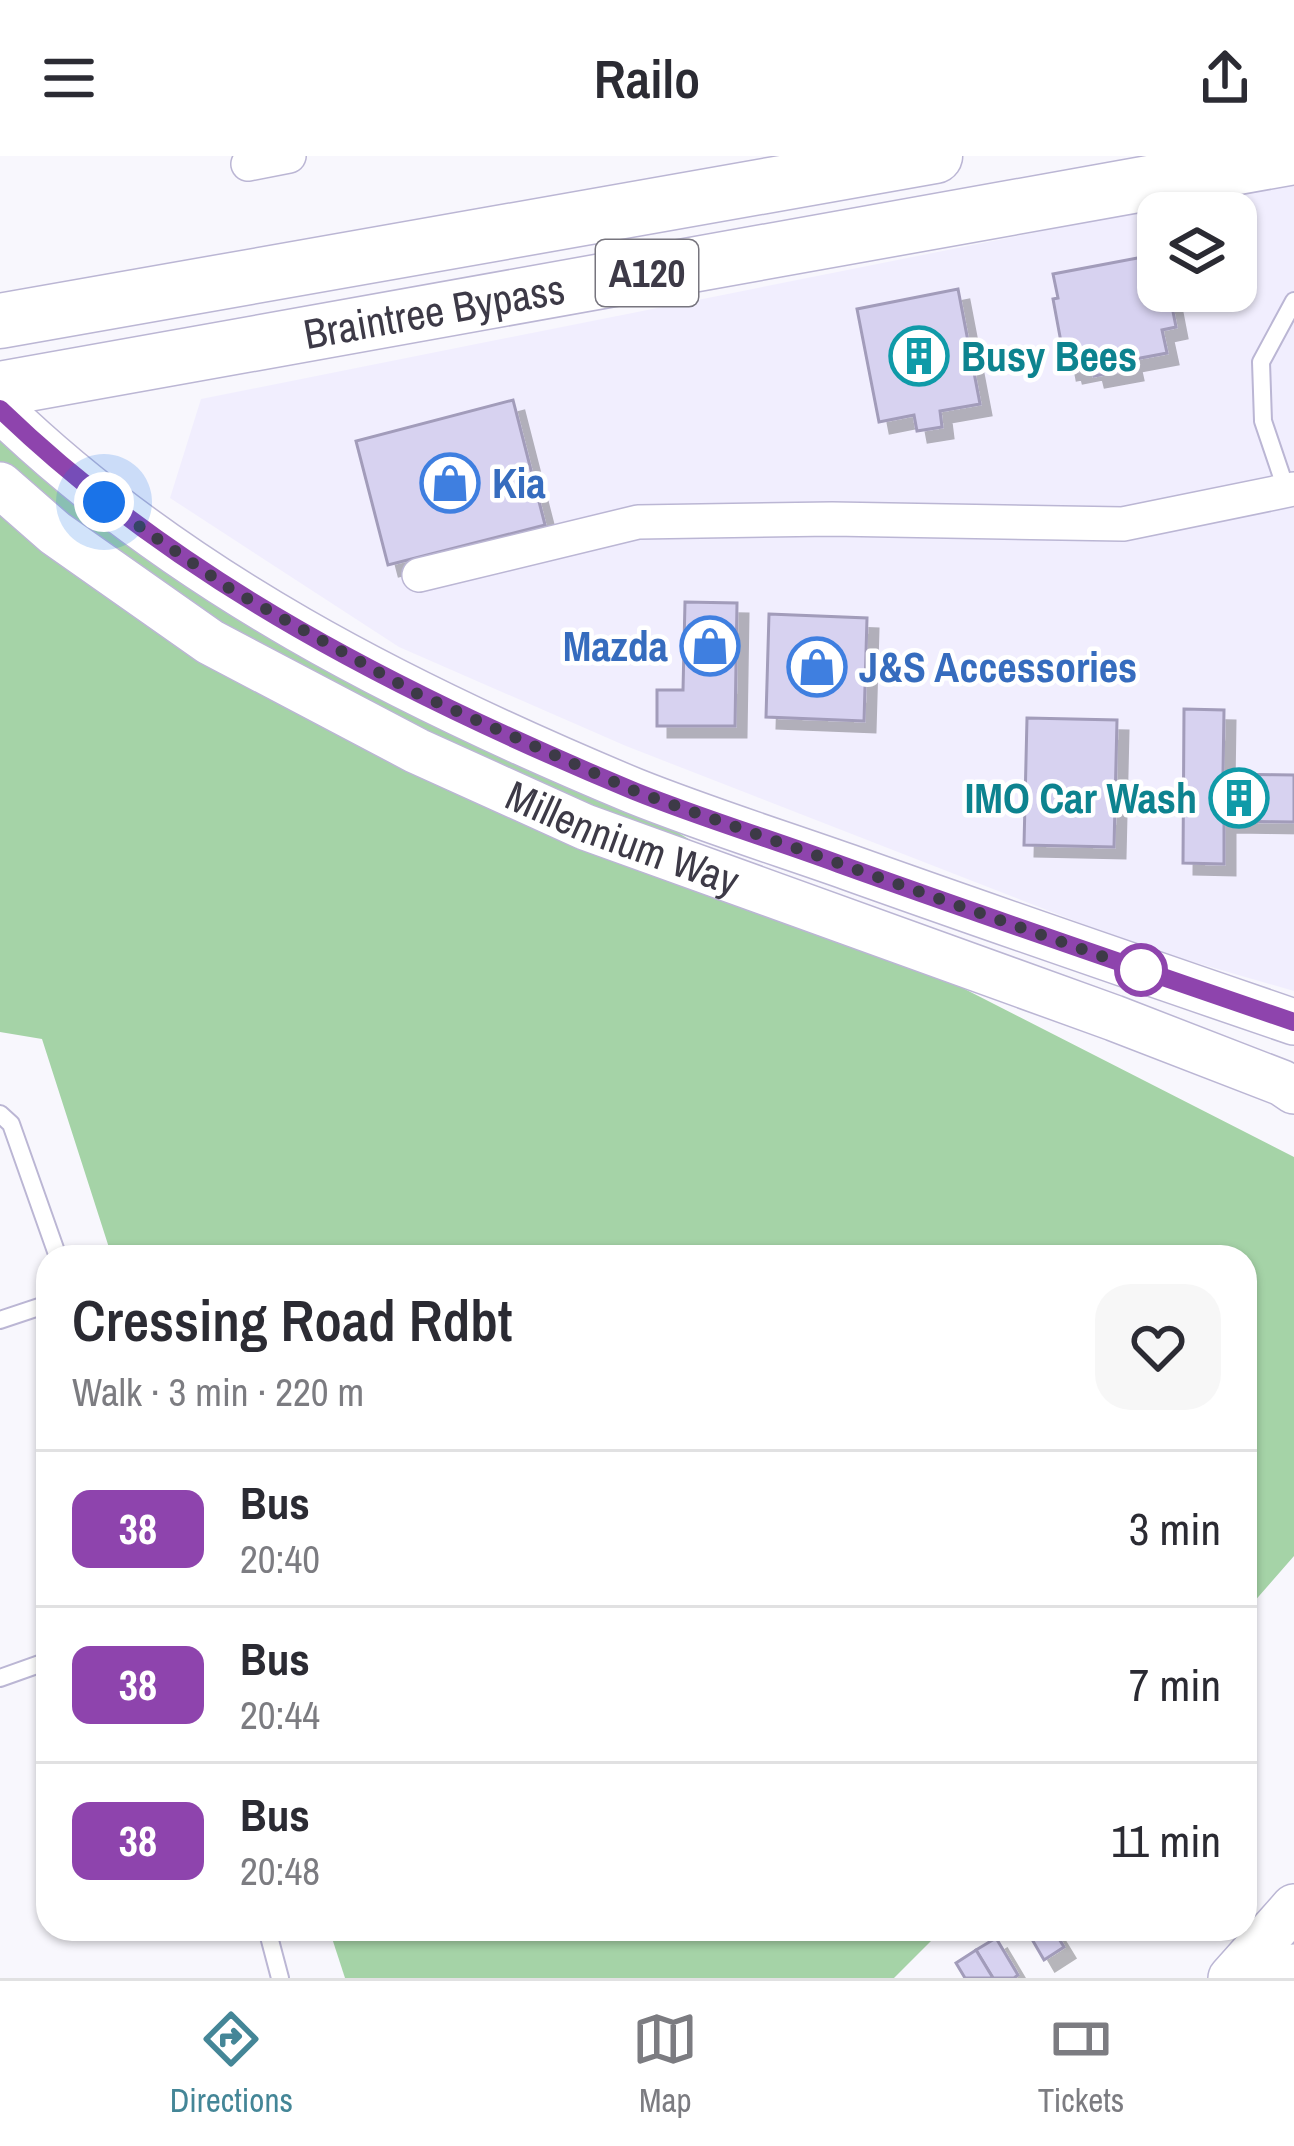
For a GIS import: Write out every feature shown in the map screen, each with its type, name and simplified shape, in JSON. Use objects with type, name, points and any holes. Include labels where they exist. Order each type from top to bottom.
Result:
[{"type":"highway","name":"Braintree Bypass","points":[[0,321],[935,156]]},
{"type":"highway","name":"Braintree Bypass","points":[[0,389],[1294,157]]},
{"type":"main road","name":"Millennium Way","points":[[0,409],[104,502],[232,590],[416,693],[637,792],[1294,1022]]},
{"type":"main road","name":"Millennium Way","points":[[0,485],[56,533],[210,642],[417,752],[585,827],[1114,1018],[1294,1091]]},
{"type":"main road","points":[[1231,1978],[1294,1907]]},
{"type":"main road","points":[[1262,1978],[1294,1967]]},
{"type":"street","points":[[248,164],[290,156]]},
{"type":"street","points":[[419,575],[638,522],[832,519],[1124,524],[1290,489]]},
{"type":"lane","points":[[1290,489],[1263,421],[1261,362],[1294,302]]},
{"type":"lane","points":[[0,1114],[11,1124],[54,1245]]},
{"type":"lane","points":[[0,1320],[36,1308]]},
{"type":"lane","points":[[0,1678],[36,1664]]},
{"type":"lane","points":[[270,1941],[280,1978]]},
{"type":"shaded area","points":[[1294,183],[1294,991],[1142,947],[626,746],[399,647],[170,498],[201,399],[1137,212],[1137,312],[1257,312],[1257,192],[1243,192]]},
{"type":"green space","points":[[0,430],[798,904],[1294,1157],[1294,1556],[1257,1598],[1257,1245],[108,1245],[42,1039],[0,1032]]},
{"type":"green space","points":[[333,1941],[931,1941],[894,1978],[345,1978]]},
{"type":"building","points":[[1137,258],[1137,312],[1173,312],[1176,327],[1162,330],[1167,353],[1130,360],[1132,369],[1094,376],[1092,368],[1066,369],[1053,274]]},
{"type":"building","name":"Busy Bees","points":[[958,289],[980,404],[940,411],[942,427],[917,431],[914,415],[879,422],[857,309]]},
{"type":"building","name":"Kia","points":[[513,400],[545,525],[388,565],[356,441]]},
{"type":"building","name":"Mazda","points":[[685,602],[737,603],[735,726],[657,726],[657,690],[683,690]]},
{"type":"building","name":"J&S Accessories","points":[[769,614],[867,618],[864,721],[766,717]]},
{"type":"building","name":"IMO Car Wash","points":[[1184,709],[1224,710],[1223,774],[1294,775],[1294,822],[1224,821],[1224,864],[1183,863]]},
{"type":"building","points":[[1027,718],[1117,720],[1114,847],[1024,845]]},
{"type":"building","points":[[998,1941],[1018,1975],[993,1978],[976,1950]]},
{"type":"building","points":[[1033,1941],[1060,1941],[1064,1947],[1044,1960]]},
{"type":"building","points":[[976,1950],[993,1978],[965,1978],[956,1963]]},
{"type":"bus line","name":"38","points":[[0,409],[104,502],[232,590],[416,693],[637,792],[1294,1022]]},
{"type":"place","name":"Busy Bees","points":[[919,356]]},
{"type":"place","name":"Kia","points":[[450,483]]},
{"type":"place","name":"Mazda","points":[[710,646]]},
{"type":"place","name":"J&S Accessories","points":[[817,667]]},
{"type":"place","name":"IMO Car Wash","points":[[1239,798]]},
{"type":"route","points":[[104,502],[232,590],[416,693],[637,792],[1141,970]]}]
